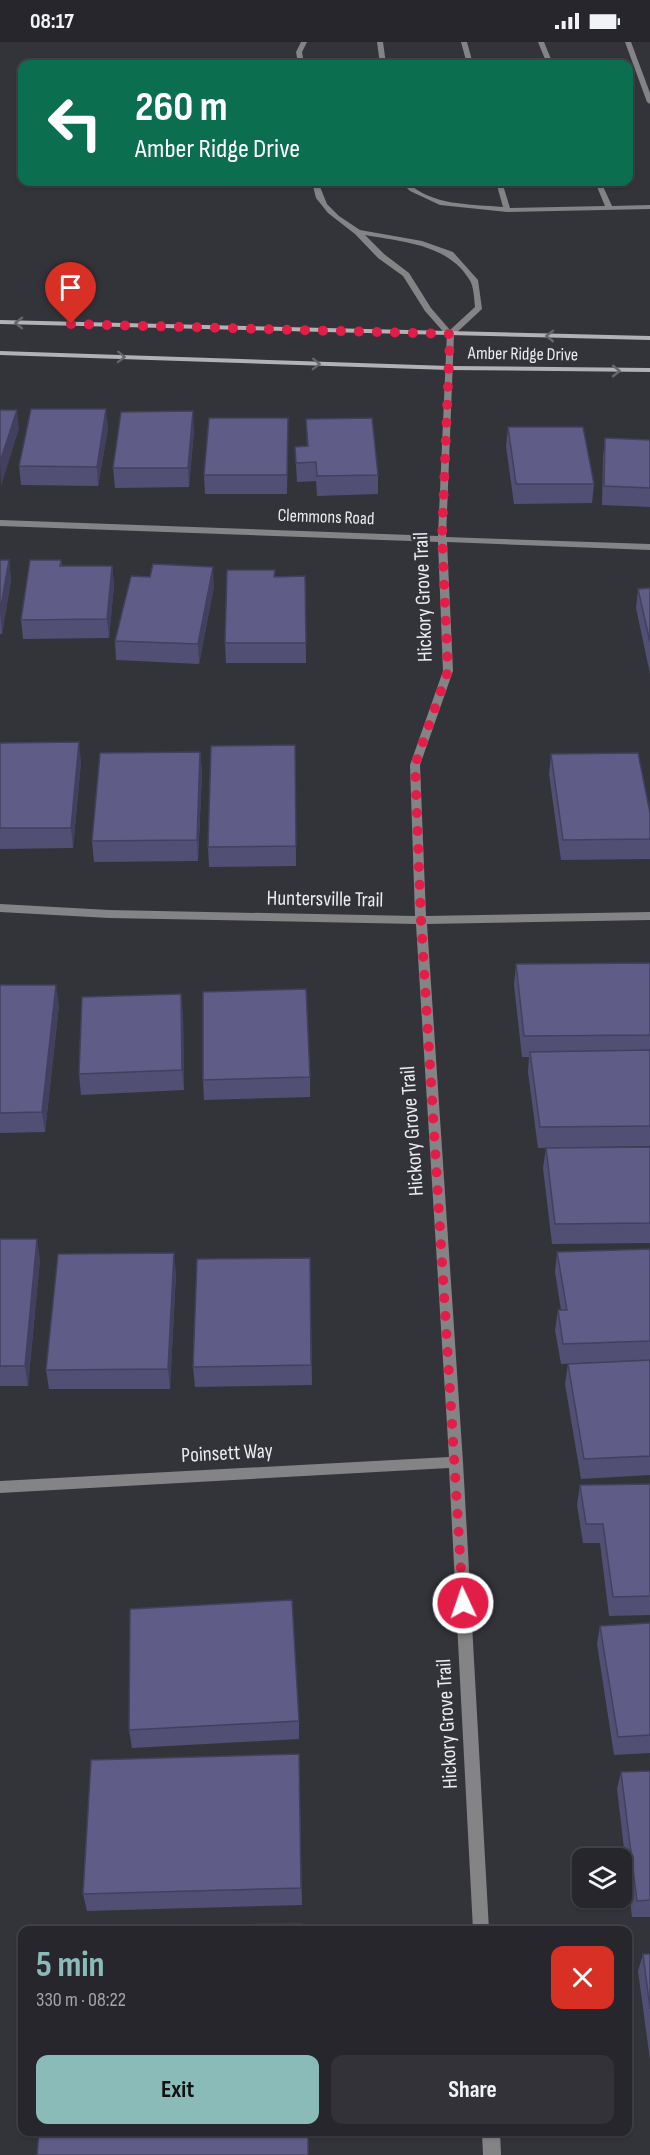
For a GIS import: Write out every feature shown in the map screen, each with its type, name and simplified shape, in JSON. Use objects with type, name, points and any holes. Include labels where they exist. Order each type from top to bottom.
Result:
[{"type":"street","points":[[300,60],[299,52],[304,42]]},
{"type":"street","points":[[380,42],[382,60]]},
{"type":"street","points":[[464,42],[469,60]]},
{"type":"street","points":[[541,42],[548,60]]},
{"type":"street","points":[[628,42],[650,102]]},
{"type":"street","points":[[316,186],[334,216],[358,232],[381,256],[406,275],[428,309],[450,334],[479,307],[474,280],[450,254],[391,236],[358,232]]},
{"type":"street","points":[[408,186],[440,203],[507,210],[650,207]]},
{"type":"street","points":[[500,186],[507,210]]},
{"type":"street","points":[[600,186],[609,208]]},
{"type":"street","name":"Amber Ridge Drive","points":[[0,322],[650,338]]},
{"type":"street","name":"Hickory Grove Trail","points":[[450,334],[442,537],[448,671],[415,765],[421,920],[456,1462],[481,1926]]},
{"type":"street","name":"Amber Ridge Drive","points":[[0,353],[449,368],[650,370]]},
{"type":"street","name":"Clemmons Road","points":[[0,523],[442,537],[650,547]]},
{"type":"street","name":"Huntersville Trail","points":[[0,908],[109,914],[421,920],[650,916]]},
{"type":"street","name":"Poinsett Way","points":[[0,1486],[456,1462]]},
{"type":"street","points":[[491,2136],[492,2155]]},
{"type":"building","points":[[31,409],[106,409],[97,467],[19,466]]},
{"type":"building","points":[[0,410],[17,410],[0,462]]},
{"type":"building","points":[[193,411],[188,468],[113,468],[121,412]]},
{"type":"building","points":[[209,418],[288,418],[287,475],[204,475]]},
{"type":"building","points":[[372,418],[378,475],[317,476],[316,462],[296,463],[295,447],[308,446],[306,419]]},
{"type":"building","points":[[508,427],[583,427],[594,484],[516,484]]},
{"type":"building","points":[[605,438],[650,440],[650,488],[604,486]]},
{"type":"building","points":[[0,560],[9,560],[0,612]]},
{"type":"building","points":[[30,560],[61,560],[60,566],[112,566],[107,619],[21,620]]},
{"type":"building","points":[[153,564],[213,567],[198,644],[115,641],[131,576],[150,577]]},
{"type":"building","points":[[227,570],[275,570],[274,577],[305,576],[306,643],[225,643]]},
{"type":"building","points":[[650,588],[650,642],[638,589]]},
{"type":"building","points":[[79,742],[71,828],[0,828],[0,743]]},
{"type":"building","points":[[295,745],[296,846],[208,847],[211,746]]},
{"type":"building","points":[[200,752],[197,840],[92,841],[100,753]]},
{"type":"building","points":[[638,753],[650,813],[650,839],[563,840],[551,754]]},
{"type":"building","points":[[650,963],[650,1035],[524,1036],[516,964]]},
{"type":"building","points":[[0,985],[56,985],[42,1112],[0,1113]]},
{"type":"building","points":[[306,989],[310,1077],[203,1080],[203,992]]},
{"type":"building","points":[[181,994],[182,1070],[79,1074],[82,997]]},
{"type":"building","points":[[650,1050],[650,1126],[540,1127],[530,1052]]},
{"type":"building","points":[[650,1147],[650,1223],[555,1224],[546,1148]]},
{"type":"building","points":[[0,1239],[37,1239],[25,1366],[0,1366]]},
{"type":"building","points":[[650,1249],[650,1341],[563,1344],[558,1310],[567,1310],[557,1252]]},
{"type":"building","points":[[174,1253],[168,1369],[46,1370],[58,1254]]},
{"type":"building","points":[[310,1258],[311,1365],[193,1367],[197,1259]]},
{"type":"building","points":[[650,1360],[650,1456],[584,1459],[568,1364]]},
{"type":"building","points":[[650,1484],[650,1596],[613,1597],[603,1524],[586,1524],[580,1485]]},
{"type":"building","points":[[292,1600],[299,1721],[129,1730],[130,1609]]},
{"type":"building","points":[[650,1623],[650,1735],[618,1737],[600,1626]]},
{"type":"building","points":[[299,1754],[301,1888],[83,1894],[91,1760]]},
{"type":"building","points":[[650,1771],[650,1900],[637,1901],[621,1772]]},
{"type":"building","points":[[301,1924],[301,1926],[119,1926]]},
{"type":"building","points":[[643,1954],[650,1954],[650,2009]]},
{"type":"building","points":[[39,2136],[308,2136],[308,2155],[37,2155]]},
{"type":"route","points":[[71,324],[450,334],[442,537],[448,671],[415,765],[421,920],[463,1603]]}]
